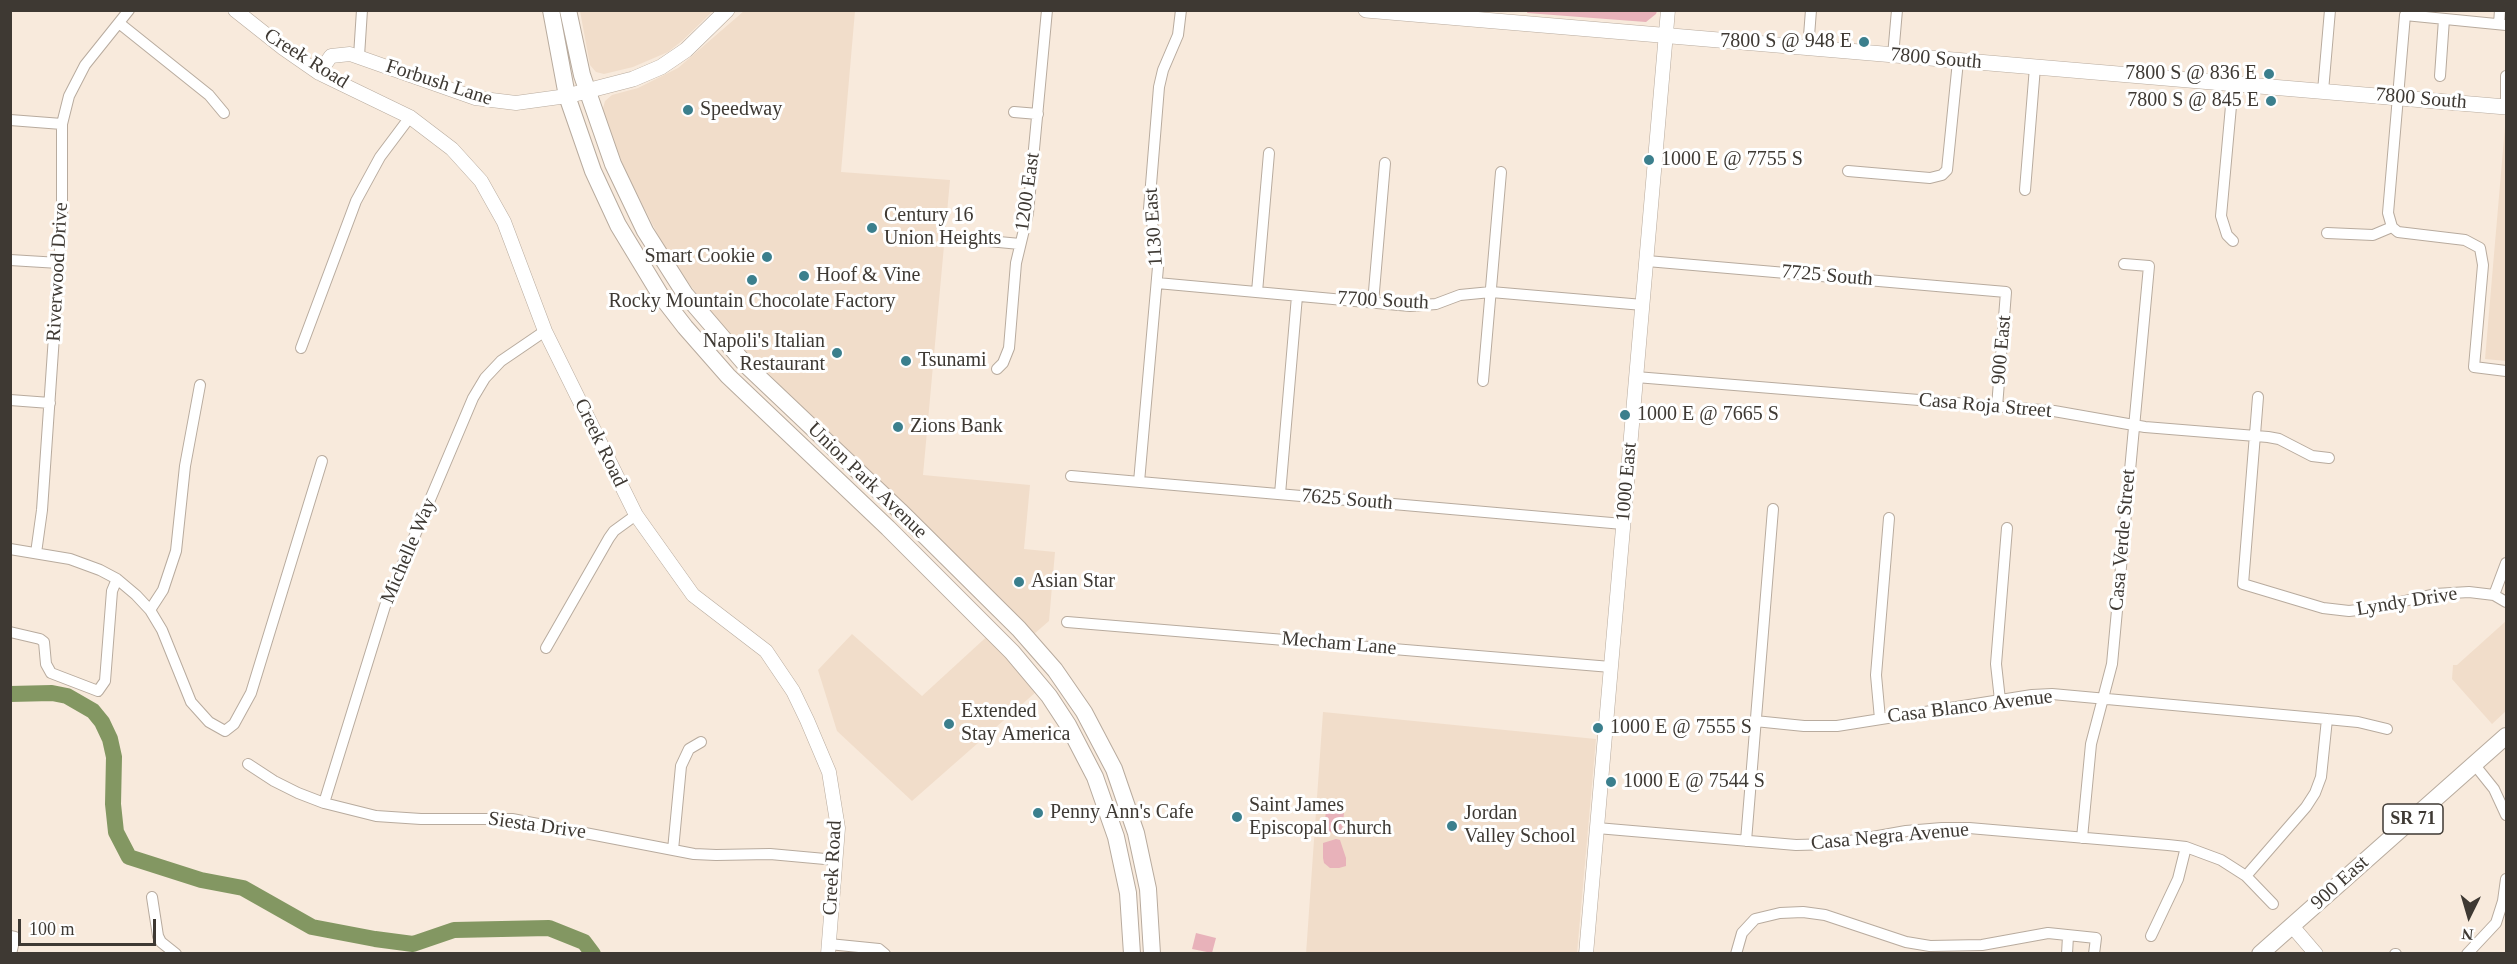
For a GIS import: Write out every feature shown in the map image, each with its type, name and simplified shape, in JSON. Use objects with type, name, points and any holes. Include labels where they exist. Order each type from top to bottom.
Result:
[{"type":"main road","name":"Union Park Avenue","points":[[551,10],[567,96],[593,171],[618,225],[651,280],[685,327],[728,376],[888,528],[1012,652],[1038,682],[1068,725],[1095,777],[1116,837],[1128,893],[1132,954]]},
{"type":"main road","name":"Union Park Avenue","points":[[568,10],[587,92],[613,164],[634,212],[670,272],[700,314],[747,365],[1018,629],[1055,670],[1083,712],[1114,769],[1136,833],[1148,889],[1152,954]]},
{"type":"main road","points":[[567,96],[633,80],[670,62],[691,46],[727,10]]},
{"type":"main road","name":"7800 South","points":[[1366,10],[2506,106]]},
{"type":"main road","name":"SR 71","points":[[2474,765],[2506,736]]},
{"type":"main road","name":"900 East","points":[[2260,954],[2474,765]]},
{"type":"street","name":"Riverwood Drive","points":[[36,553],[42,510],[59,263],[63,195],[62,124],[75,82],[85,65],[129,10]]},
{"type":"street","name":"Creek Road","points":[[235,10],[319,73],[410,117],[452,149],[481,181],[504,222],[545,331],[636,516],[693,594],[766,651],[793,691],[816,742],[832,786],[838,828],[829,949]]},
{"type":"street","points":[[358,56],[362,10]]},
{"type":"street","name":"1200 East","points":[[996,369],[1003,363],[1009,348],[1020,244],[1028,213],[1047,10]]},
{"type":"street","name":"1130 East","points":[[1139,482],[1157,283],[1158,251],[1149,209],[1157,109],[1160,78],[1178,35],[1182,10]]},
{"type":"street","name":"1000 East","points":[[1586,954],[1668,10]]},
{"type":"street","points":[[1808,49],[1811,10]]},
{"type":"street","points":[[1893,56],[1897,10]]},
{"type":"street","points":[[2323,91],[2330,10]]},
{"type":"street","points":[[2500,10],[2503,24],[2405,15],[2388,213],[2392,227],[2405,235],[2465,240],[2480,248],[2483,266],[2474,367],[2506,371]]},
{"type":"street","points":[[2440,76],[2444,19]]},
{"type":"street","points":[[120,23],[209,95],[224,113]]},
{"type":"street","name":"Forbush Lane","points":[[319,73],[331,56],[341,54],[358,56],[475,99],[516,103],[567,96]]},
{"type":"street","points":[[1848,171],[1930,178],[1942,175],[1947,170],[1958,61]]},
{"type":"street","points":[[2025,190],[2034,67]]},
{"type":"street","points":[[2506,76],[2506,106]]},
{"type":"street","points":[[2233,84],[2222,216],[2227,235],[2234,241]]},
{"type":"street","points":[[1014,112],[1038,114]]},
{"type":"street","points":[[301,348],[357,201],[380,158],[410,117]]},
{"type":"street","points":[[10,120],[62,124]]},
{"type":"street","points":[[1257,292],[1269,153]]},
{"type":"street","points":[[1373,303],[1385,163]]},
{"type":"street","points":[[1483,381],[1501,172]]},
{"type":"street","points":[[2327,233],[2373,236],[2392,227]]},
{"type":"street","points":[[967,239],[1020,244]]},
{"type":"street","points":[[10,260],[59,263]]},
{"type":"street","name":"7725 South","points":[[1647,261],[2006,292]]},
{"type":"street","name":"Casa Verde Street","points":[[2082,838],[2091,744],[2112,664],[2150,266],[2124,264]]},
{"type":"street","name":"7700 South","points":[[1157,283],[1423,306],[1471,293],[1491,292],[1643,305]]},
{"type":"street","name":"900 East","points":[[1997,407],[2006,292]]},
{"type":"street","points":[[1280,494],[1298,296]]},
{"type":"street","name":"Michelle Way","points":[[324,803],[385,606],[473,398],[485,378],[501,361],[545,331]]},
{"type":"street","name":"Casa Roja Street","points":[[1636,377],[2054,411],[2134,425],[2257,435],[2280,439],[2312,456],[2329,458]]},
{"type":"street","points":[[150,610],[163,590],[176,551],[184,466],[200,386]]},
{"type":"street","points":[[2257,435],[2258,397]]},
{"type":"street","points":[[10,400],[50,403]]},
{"type":"street","name":"Lyndy Drive","points":[[2257,435],[2243,584],[2323,608],[2349,611],[2374,608],[2434,594],[2469,592],[2494,595],[2506,602]]},
{"type":"street","points":[[10,549],[70,559],[117,579],[150,610],[162,630],[191,702],[209,722],[225,731],[234,724],[251,693],[322,461]]},
{"type":"street","name":"7625 South","points":[[1071,476],[1623,524]]},
{"type":"street","points":[[1746,841],[1773,509]]},
{"type":"street","points":[[546,648],[609,538],[614,531],[636,516]]},
{"type":"street","points":[[1880,719],[1876,675],[1889,518]]},
{"type":"street","points":[[2000,700],[1996,664],[2007,528]]},
{"type":"street","points":[[2494,595],[2506,563]]},
{"type":"street","points":[[10,632],[44,642],[46,664],[51,673],[98,691],[105,681],[112,591],[117,579]]},
{"type":"street","name":"Mecham Lane","points":[[1067,622],[1611,667]]},
{"type":"street","name":"Casa Blanco Avenue","points":[[1755,721],[1821,726],[2052,694],[2358,722],[2387,729]]},
{"type":"street","points":[[2246,876],[2306,807],[2315,793],[2321,777],[2327,719]]},
{"type":"street","points":[[673,850],[681,766],[689,749],[701,742]]},
{"type":"street","name":"Siesta Drive","points":[[248,764],[274,781],[324,803],[367,814],[398,819],[489,817],[535,822],[673,850],[716,855],[770,854],[836,860]]},
{"type":"street","points":[[2474,765],[2494,789],[2506,815]]},
{"type":"street","name":"Casa Negra Avenue","points":[[1597,828],[1796,845],[1833,844],[1942,828],[2187,847],[2221,860],[2246,876],[2273,904]]},
{"type":"street","points":[[2151,936],[2178,879],[2187,847]]},
{"type":"street","points":[[2467,954],[2496,923],[2503,901],[2506,879]]},
{"type":"street","points":[[152,897],[158,936],[161,942],[176,954]]},
{"type":"street","points":[[1736,954],[1742,933],[1755,919],[1780,913],[1803,912],[1825,915],[1906,942],[1930,946],[1982,945],[2048,933],[2096,938],[2094,954]]},
{"type":"street","points":[[2292,926],[2316,954]]},
{"type":"street","points":[[10,936],[15,937],[12,954]]},
{"type":"street","points":[[2067,954],[2068,936]]},
{"type":"street","points":[[829,949],[879,949],[885,954]]},
{"type":"shaded area","points":[[580,10],[713,11],[668,52],[633,67],[604,74],[596,72],[590,65]]},
{"type":"shaded area","points":[[1528,10],[1657,11],[1646,22],[1527,13]]},
{"type":"shaded area","points":[[744,11],[855,11],[841,172],[950,180],[923,475],[1030,485],[1024,549],[1055,552],[1049,621],[1034,634],[733,339],[702,302],[665,249],[626,172],[602,112],[605,101],[612,95],[638,88],[678,68]]},
{"type":"shaded area","points":[[2506,115],[2506,361],[2485,359]]},
{"type":"shaded area","points":[[2506,621],[2506,711],[2492,724],[2452,679],[2453,665],[2457,665]]},
{"type":"shaded area","points":[[994,630],[1036,692],[912,801],[837,731],[818,670],[852,634],[922,696]]},
{"type":"shaded area","name":"Jordan Valley School","points":[[1323,712],[1596,739],[1577,953],[1306,954]]},
{"type":"shaded area","points":[[1327,800],[1345,802],[1342,833],[1324,831]]},
{"type":"shaded area","points":[[1340,840],[1346,866],[1330,868],[1324,863],[1323,843]]},
{"type":"shaded area","points":[[1196,933],[1216,938],[1212,953],[1192,949]]},
{"type":"waterway","points":[[10,694],[52,693],[67,696],[93,711],[102,722],[110,739],[114,757],[113,804],[116,832],[129,857],[201,880],[243,888],[312,927],[413,944],[454,930],[549,928],[584,942],[593,954]]},
{"type":"place","name":"7800 S @ 948 E","points":[[1864,42]]},
{"type":"place","name":"7800 S @ 836 E","points":[[2269,74]]},
{"type":"place","name":"7800 S @ 845 E","points":[[2271,101]]},
{"type":"place","name":"Speedway","points":[[688,110]]},
{"type":"place","name":"1000 E @ 7755 S","points":[[1649,160]]},
{"type":"place","name":"Century 16 Union Heights","points":[[872,228]]},
{"type":"place","name":"Smart Cookie","points":[[767,257]]},
{"type":"place","name":"Hoof & Vine","points":[[804,276]]},
{"type":"place","name":"Rocky Mountain Chocolate Factory","points":[[752,280]]},
{"type":"place","name":"Napoli's Italian Restaurant","points":[[837,353]]},
{"type":"place","name":"Tsunami","points":[[906,361]]},
{"type":"place","name":"1000 E @ 7665 S","points":[[1625,415]]},
{"type":"place","name":"Zions Bank","points":[[898,427]]},
{"type":"place","name":"Asian Star","points":[[1019,582]]},
{"type":"place","name":"Extended Stay America","points":[[949,724]]},
{"type":"place","name":"1000 E @ 7555 S","points":[[1598,728]]},
{"type":"place","name":"1000 E @ 7544 S","points":[[1611,782]]},
{"type":"place","name":"Penny Ann's Cafe","points":[[1038,813]]},
{"type":"place","name":"Saint James Episcopal Church","points":[[1237,817]]},
{"type":"place","name":"Jordan Valley School","points":[[1452,826]]}]
